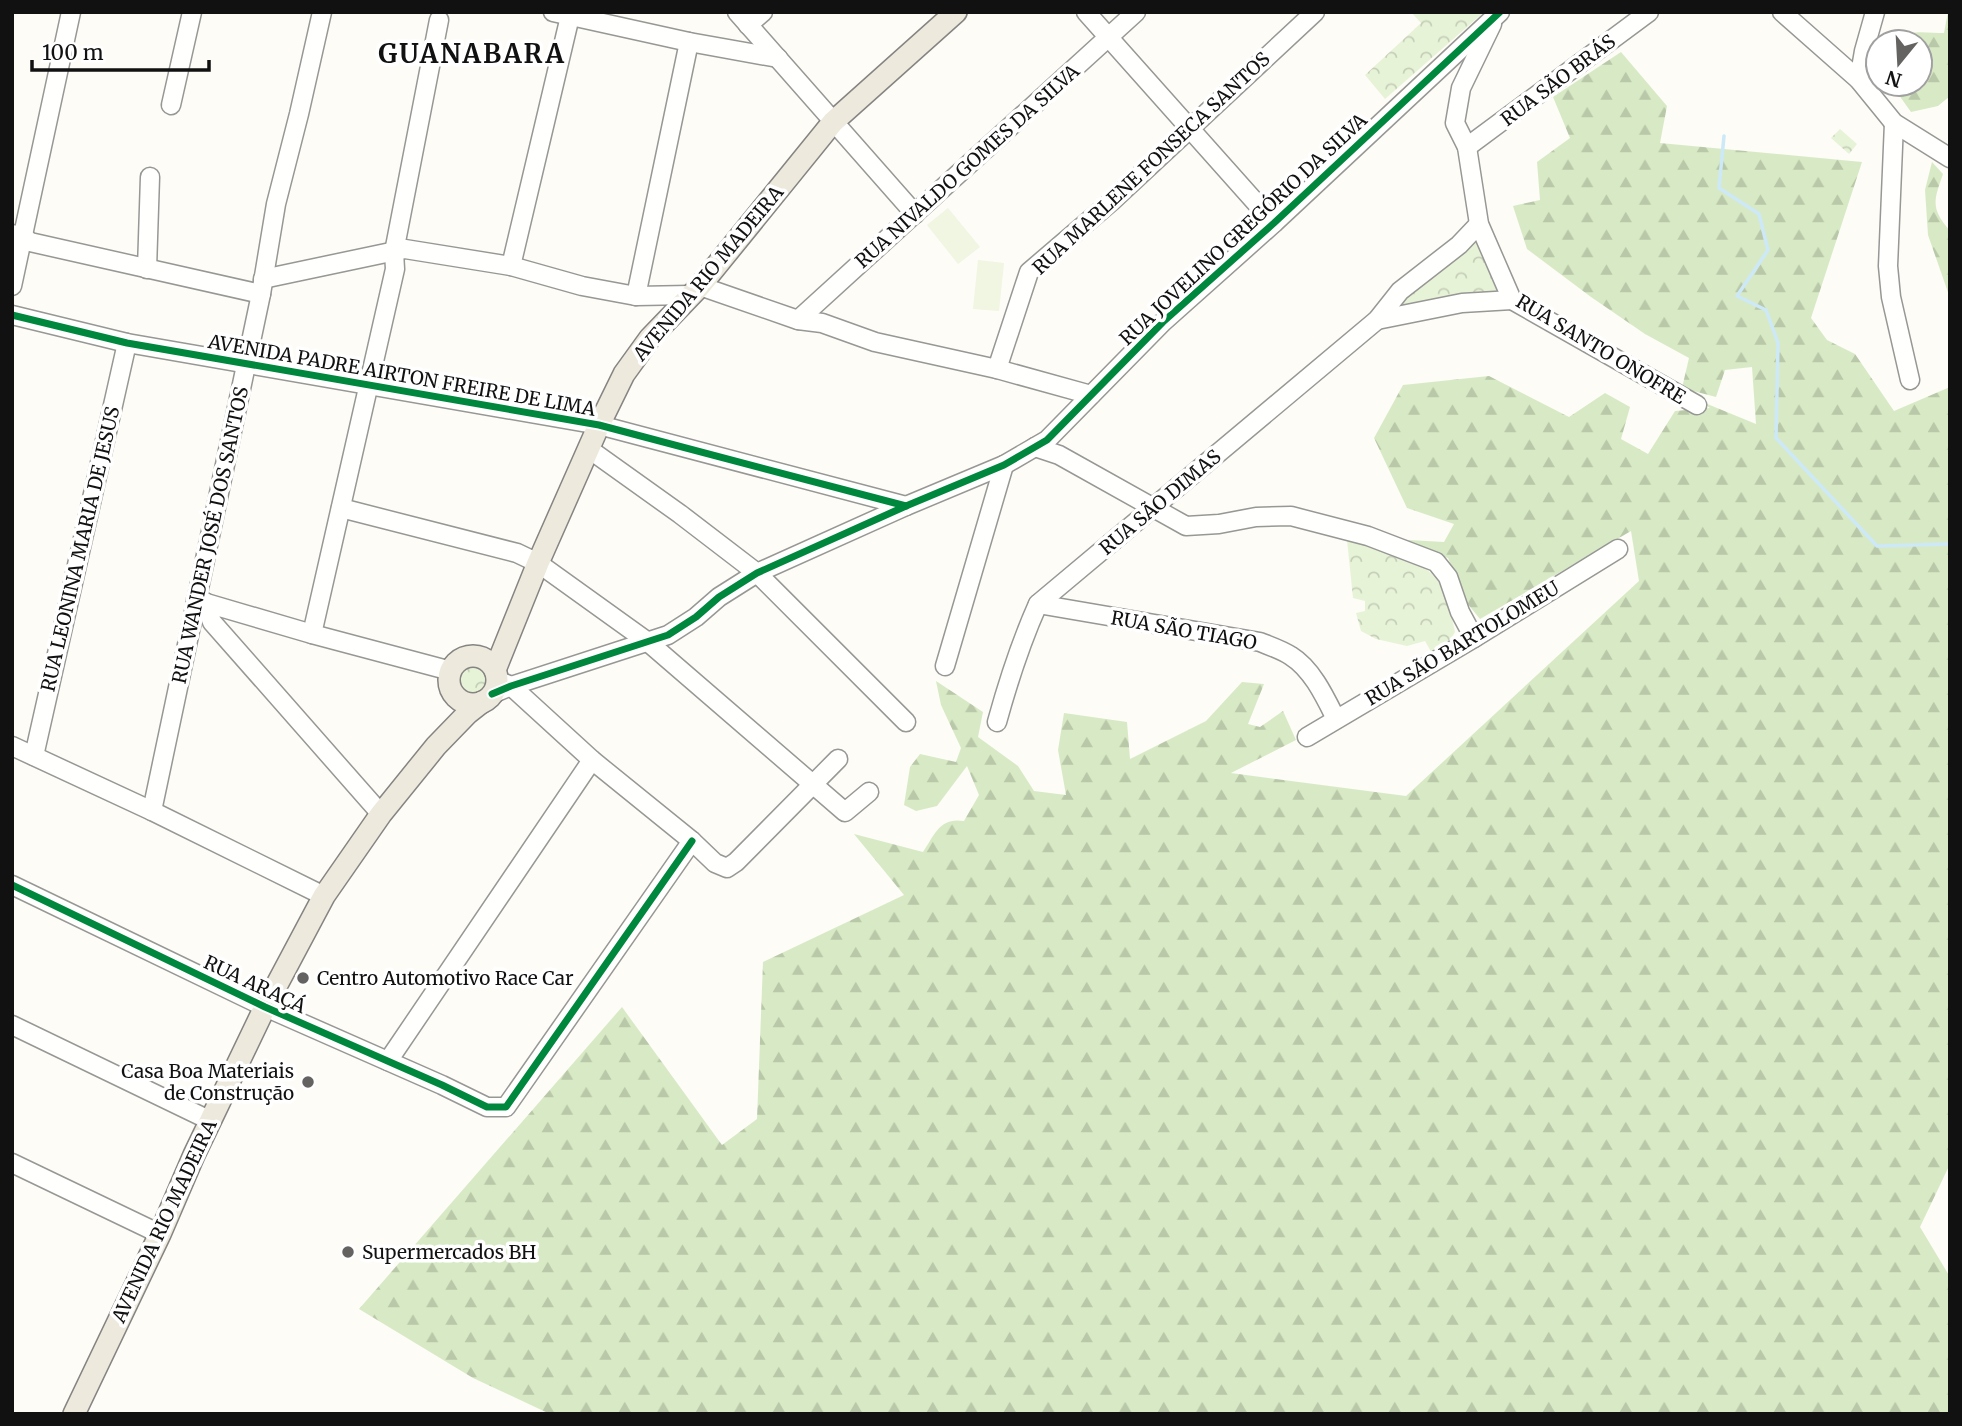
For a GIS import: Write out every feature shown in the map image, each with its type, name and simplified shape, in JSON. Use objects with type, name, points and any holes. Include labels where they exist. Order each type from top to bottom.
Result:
[{"type":"main road","name":"AVENIDA RIO MADEIRA","points":[[74,1414],[265,1007],[324,896],[381,814],[436,746],[495,686],[513,622],[624,374],[650,338],[695,291],[833,122],[956,12]]},
{"type":"main road","name":"AVENIDA RIO MADEIRA","points":[[474,655],[494,645],[513,622]]},
{"type":"main road","points":[[474,655],[487,659],[495,686],[468,703],[456,697],[452,681],[453,666],[462,658],[474,655]]},
{"type":"main road","name":"AVENIDA RIO MADEIRA","points":[[436,746],[450,713],[452,681]]},
{"type":"street","points":[[12,286],[18,235],[71,12]]},
{"type":"street","points":[[171,105],[192,12]]},
{"type":"street","name":"RUA WANDER JOSÉ DOS SANTOS","points":[[152,811],[201,601],[276,204],[322,12]]},
{"type":"street","points":[[764,12],[743,19],[915,214]]},
{"type":"street","points":[[1086,12],[1274,223]]},
{"type":"street","name":"RUA NIVALDO GOMES DA SILVA","points":[[798,320],[1136,12]]},
{"type":"street","name":"RUA MARLENE FONSECA SANTOS","points":[[997,369],[1029,272],[1112,201],[1315,12]]},
{"type":"street","name":"RUA SÃO BRÁS","points":[[1467,147],[1648,12]]},
{"type":"street","points":[[1782,12],[1859,80],[1894,123],[1950,158]]},
{"type":"street","points":[[1859,80],[1875,12]]},
{"type":"street","name":"RUA SANTO ONOFRE","points":[[1498,13],[1461,88],[1455,124],[1467,147],[1479,225],[1512,300],[1697,405]]},
{"type":"street","name":"RUA JOVELINO GREGÓRIO DA SILVA","points":[[495,686],[668,635],[757,573],[1004,465],[1047,440],[1163,322],[1274,223],[1498,13]]},
{"type":"street","points":[[512,266],[565,14],[689,42],[778,58]]},
{"type":"street","points":[[312,634],[395,269],[394,252],[439,20]]},
{"type":"street","points":[[636,296],[689,42]]},
{"type":"street","points":[[1894,123],[1888,266],[1891,297],[1910,380]]},
{"type":"street","points":[[148,269],[150,177]]},
{"type":"street","name":"RUA SÃO DIMAS","points":[[997,722],[1008,681],[1038,604],[1377,320],[1400,291],[1459,245],[1479,225]]},
{"type":"street","points":[[18,235],[30,242],[148,269],[262,286],[405,249],[512,266],[582,286],[636,296],[695,291],[798,320],[822,323],[875,342],[997,369],[1091,396]]},
{"type":"street","name":"RUA SÃO DIMAS","points":[[1377,320],[1462,303],[1512,300]]},
{"type":"street","name":"AVENIDA PADRE AIRTON FREIRE DE LIMA","points":[[12,315],[127,343],[599,425],[906,506]]},
{"type":"street","name":"RUA LEONINA MARIA DE JESUS","points":[[34,756],[127,343]]},
{"type":"street","points":[[1035,447],[1059,455],[1186,526],[1219,524],[1256,517],[1292,516],[1368,536],[1437,562],[1448,577],[1460,612],[1474,638]]},
{"type":"street","points":[[589,449],[757,573],[906,723]]},
{"type":"street","points":[[945,666],[1004,465]]},
{"type":"street","points":[[341,508],[517,553],[538,563],[648,642],[845,812],[869,792]]},
{"type":"street","name":"RUA SÃO BARTOLOMEU","points":[[1307,737],[1618,549]]},
{"type":"street","points":[[201,601],[312,634],[452,681]]},
{"type":"street","points":[[201,601],[212,622],[381,814]]},
{"type":"street","name":"RUA SÃO TIAGO","points":[[1038,604],[1260,642],[1289,654],[1302,665],[1336,719]]},
{"type":"street","points":[[495,686],[592,760],[692,841],[715,863],[727,868],[736,863],[838,759]]},
{"type":"street","points":[[12,746],[324,896]]},
{"type":"street","points":[[388,1060],[592,760]]},
{"type":"street","name":"RUA ARAÇÁ","points":[[12,885],[265,1007],[388,1060],[486,1107],[506,1107],[692,841]]},
{"type":"street","points":[[12,1026],[211,1121]]},
{"type":"street","points":[[12,1164],[160,1234]]},
{"type":"green space","points":[[1411,12],[1484,12],[1385,99],[1365,75],[1421,23]]},
{"type":"green space","points":[[1950,12],[1950,96],[1938,106],[1911,112],[1901,98],[1934,98],[1934,32],[1944,33]]},
{"type":"green space","points":[[1621,52],[1667,106],[1660,143],[1862,162],[1811,318],[1827,340],[1855,354],[1894,411],[1950,387],[1950,1164],[1920,1227],[1950,1277],[1950,1414],[550,1414],[473,1378],[359,1309],[622,1007],[722,1145],[757,1119],[763,962],[904,895],[854,834],[923,852],[944,824],[956,820],[964,821],[979,795],[967,766],[937,806],[916,811],[904,805],[910,767],[920,754],[956,762],[961,748],[941,705],[936,681],[983,712],[978,737],[1018,766],[1034,791],[1066,795],[1058,750],[1064,713],[1127,722],[1130,759],[1206,721],[1242,682],[1264,684],[1248,724],[1260,727],[1283,711],[1296,740],[1231,773],[1406,796],[1639,581],[1631,531],[1480,619],[1467,603],[1448,558],[1391,539],[1444,542],[1454,524],[1407,508],[1374,438],[1403,385],[1489,376],[1569,417],[1605,393],[1630,407],[1621,439],[1648,454],[1675,411],[1710,408],[1700,401],[1756,424],[1752,367],[1725,370],[1716,397],[1682,388],[1689,358],[1645,334],[1527,249],[1513,206],[1540,200],[1537,162],[1570,138],[1553,97]]},
{"type":"green space","points":[[1840,129],[1857,144],[1849,154],[1831,138]]},
{"type":"green space","points":[[1932,162],[1943,174],[1936,204],[1939,216],[1950,231],[1950,298],[1928,235],[1925,190]]},
{"type":"green space","points":[[948,208],[980,247],[958,264],[927,225]]},
{"type":"green space","points":[[1482,231],[1509,291],[1392,308]]},
{"type":"green space","points":[[978,260],[1004,263],[999,311],[973,309]]},
{"type":"green space","points":[[1347,540],[1398,554],[1432,574],[1445,594],[1455,632],[1444,650],[1433,655],[1425,641],[1407,646],[1376,639],[1361,631],[1356,613],[1365,611],[1365,601],[1353,598]]},
{"type":"green space","points":[[472,666],[483,670],[487,681],[483,692],[472,696],[461,692],[457,681],[461,670]]},
{"type":"waterway","points":[[1724,136],[1719,188],[1759,214],[1768,250],[1737,296],[1766,310],[1778,343],[1776,438],[1877,546],[1950,544]]},
{"type":"cycle path","points":[[492,694],[668,635],[757,573],[1004,465],[1047,440],[1163,322],[1274,223],[1500,12]]},
{"type":"cycle path","points":[[12,315],[127,343],[599,425],[906,506]]},
{"type":"cycle path","points":[[12,885],[265,1007],[487,1107],[506,1107],[692,841]]},
{"type":"place","name":"Centro Automotivo Race Car","points":[[303,978]]},
{"type":"place","name":"Casa Boa Materiais de Construção","points":[[308,1082]]},
{"type":"place","name":"Supermercados BH","points":[[348,1252]]},
{"type":"district","name":"GUANABARA","points":[[472,54]]}]
